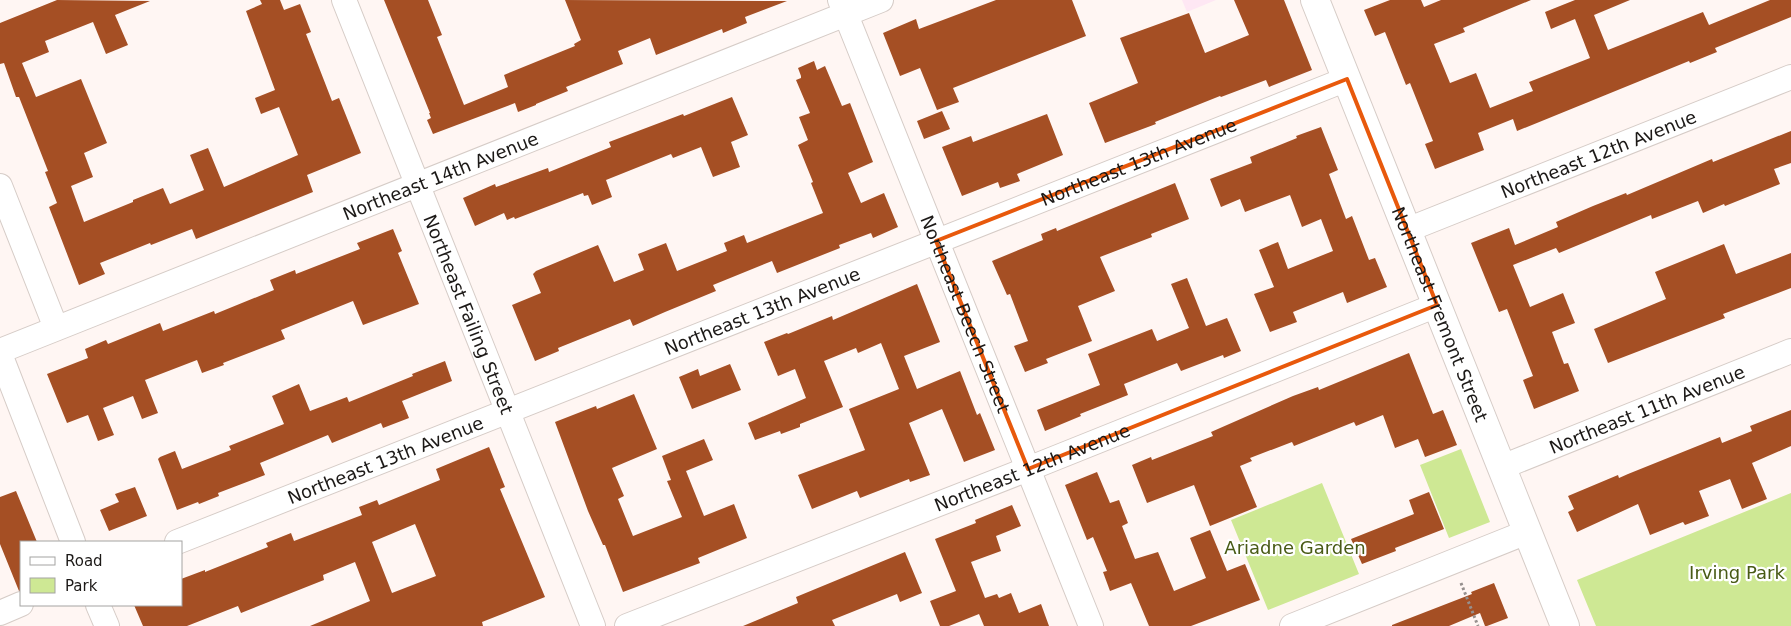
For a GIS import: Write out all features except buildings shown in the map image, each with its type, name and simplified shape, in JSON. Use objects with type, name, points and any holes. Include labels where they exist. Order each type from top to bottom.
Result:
[{"type":"main road","name":"Northeast Fremont Street","points":[[1315,0],[1565,626]]},
{"type":"street","name":"Northeast Failing Street","points":[[344,0],[594,626]]},
{"type":"street","name":"Northeast 14th Avenue","points":[[0,353],[56,328],[417,185],[843,7],[881,0]]},
{"type":"street","name":"Northeast Beech Street","points":[[843,7],[1091,626]]},
{"type":"street","name":"Northeast 12th Avenue","points":[[1407,230],[1791,77]]},
{"type":"street","name":"Northeast 13th Avenue","points":[[180,541],[1347,79]]},
{"type":"street","points":[[0,186],[56,328]]},
{"type":"street","name":"Northeast 12th Avenue","points":[[627,626],[1028,469],[1437,305]]},
{"type":"street","name":"Northeast 11th Avenue","points":[[1502,467],[1791,351]]},
{"type":"street","points":[[0,353],[74,541]]},
{"type":"street","points":[[1292,626],[1527,532]]},
{"type":"street","points":[[0,612],[20,604]]},
{"type":"street","points":[[98,606],[106,626]]},
{"type":"path","points":[[1452,562],[1478,626]]},
{"type":"path","points":[[1470,624],[1476,621]]},
{"type":"highlighted area","points":[[1347,79],[1437,305],[1028,469],[936,241]]},
{"type":"shaded area","points":[[1182,0],[1216,0],[1187,12]]},
{"type":"green space","points":[[1461,449],[1490,522],[1449,538],[1420,465]]},
{"type":"green space","name":"Ariadne Garden","points":[[1322,483],[1359,574],[1268,610],[1231,520]]},
{"type":"green space","name":"Irving Park","points":[[1791,493],[1791,626],[1596,626],[1577,580]]}]
